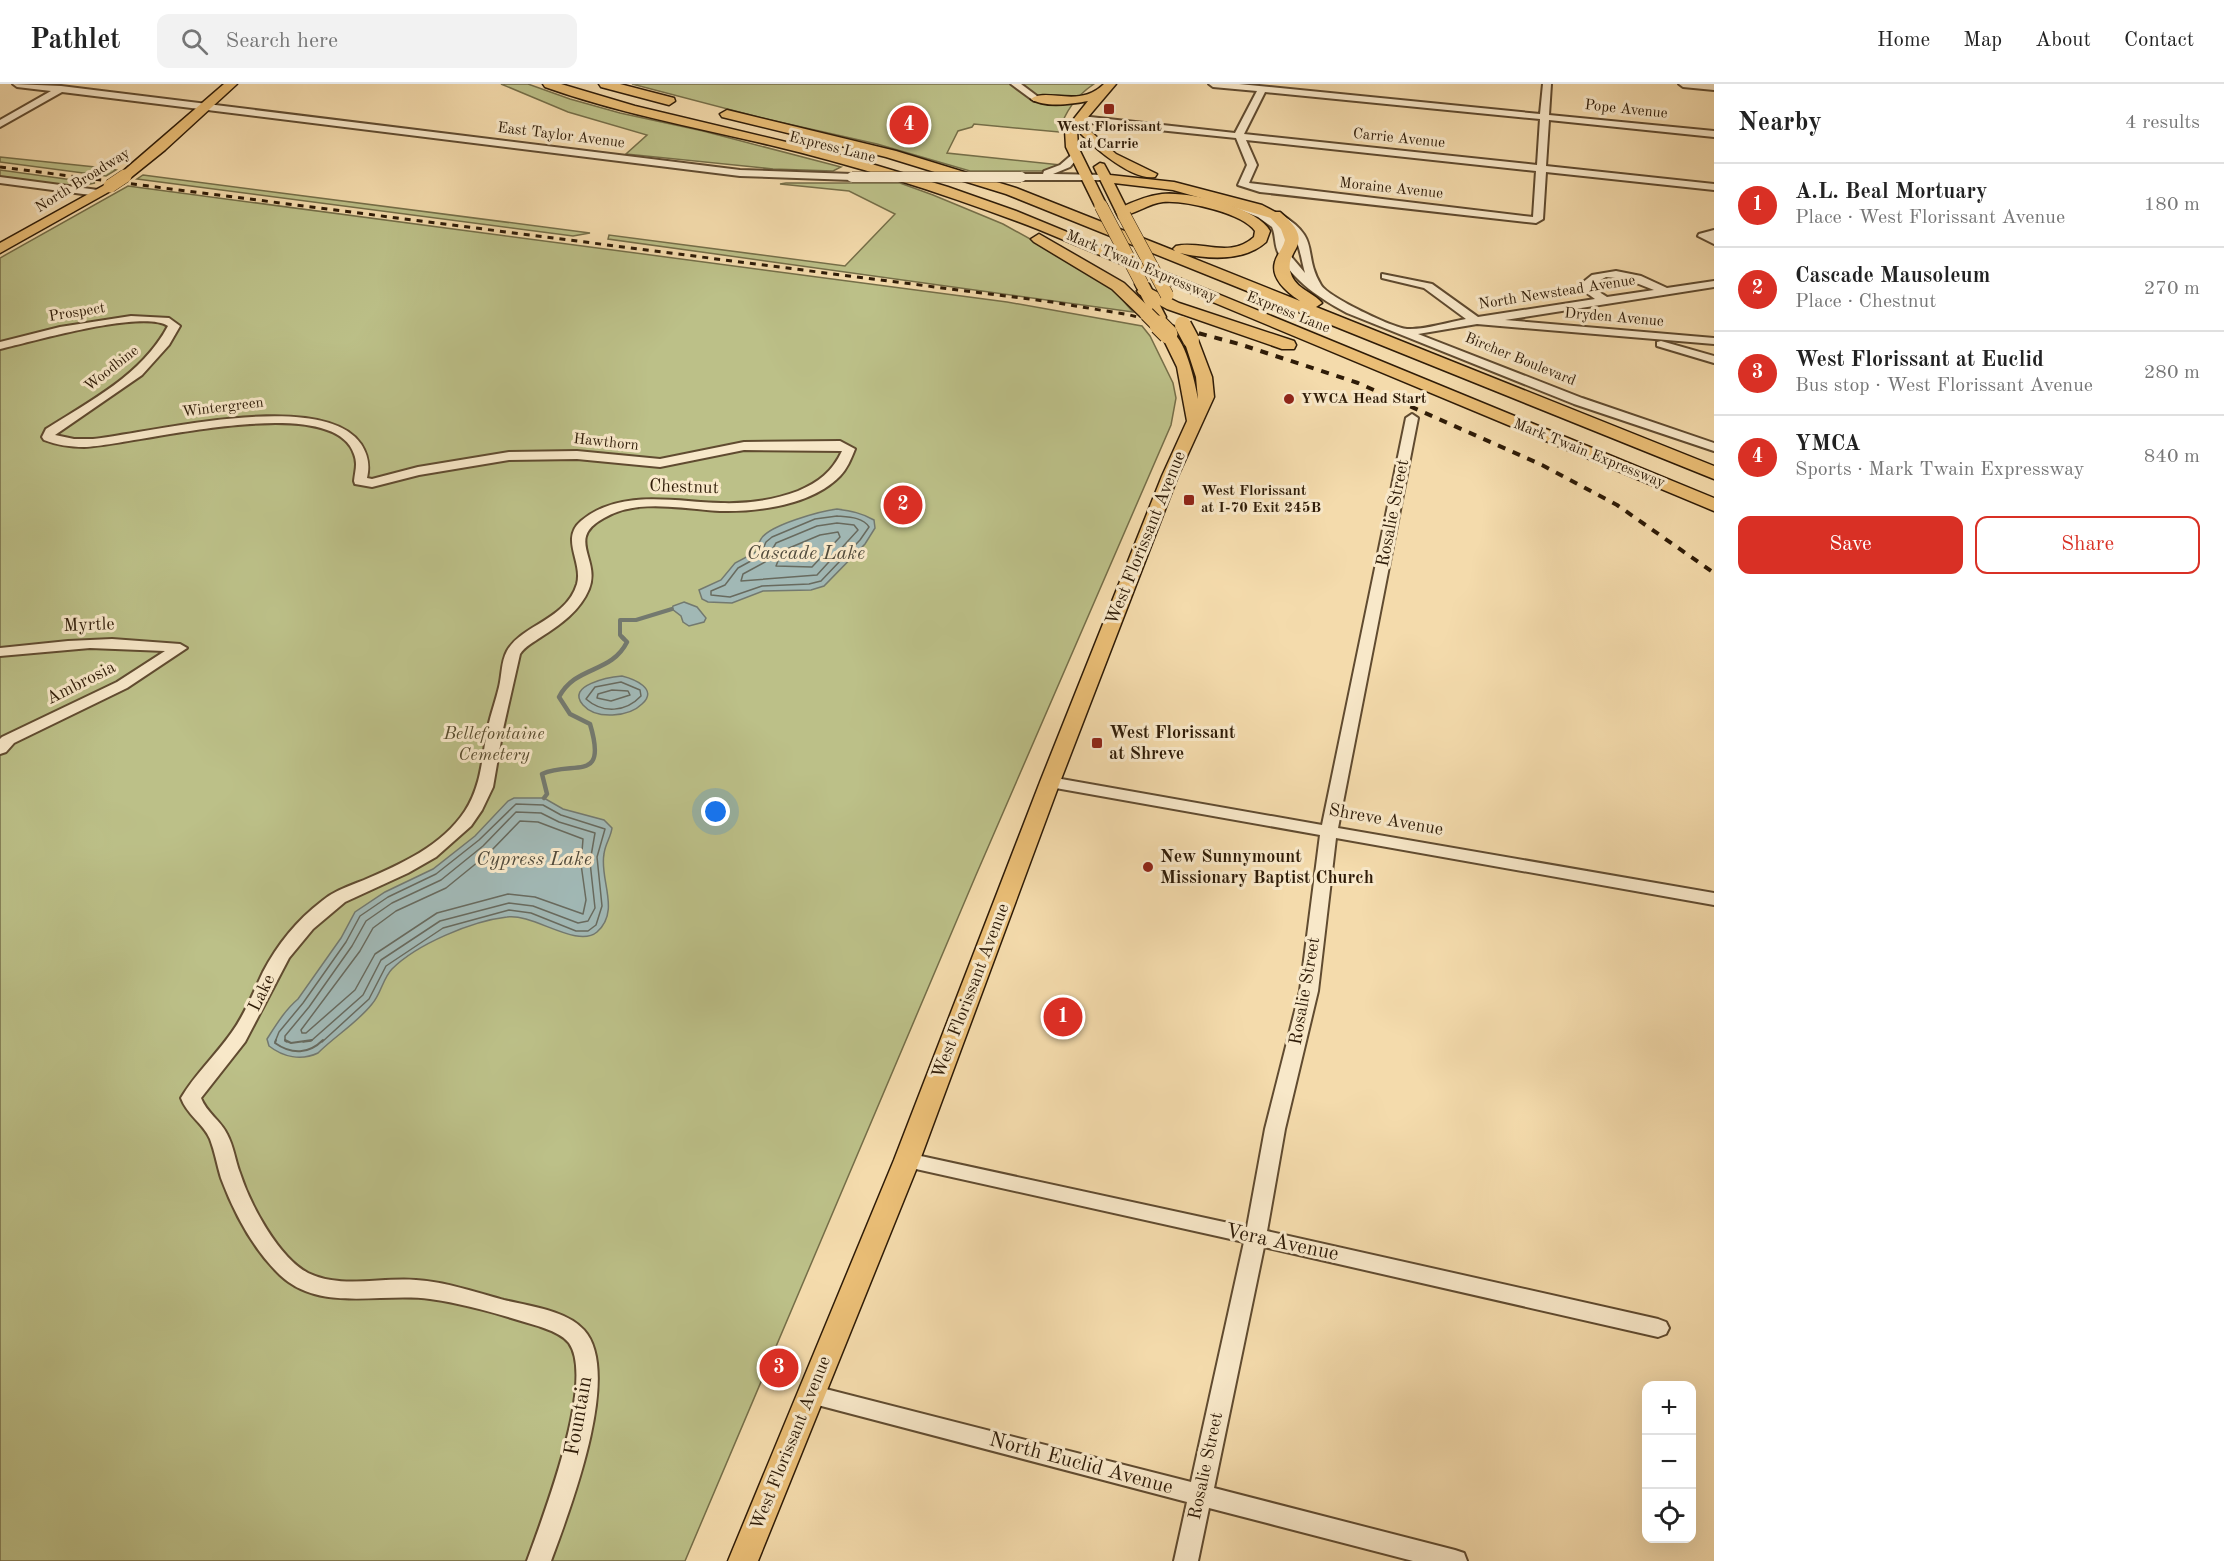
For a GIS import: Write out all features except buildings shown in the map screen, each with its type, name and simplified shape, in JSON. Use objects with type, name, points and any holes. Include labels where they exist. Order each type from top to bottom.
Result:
[{"type":"highway","name":"Mark Twain Expressway","points":[[549,84],[622,107],[1006,211],[1714,505]]},
{"type":"highway","name":"Express Lane","points":[[577,84],[633,101],[872,157],[1017,204],[1714,489]]},
{"type":"highway","points":[[605,84],[687,105]]},
{"type":"highway","points":[[624,84],[655,98]]},
{"type":"highway","name":"Mark Twain Expressway","points":[[718,112],[855,144],[936,166],[1020,194],[1714,473]]},
{"type":"highway","points":[[857,171],[991,216],[1035,237],[1118,286],[1153,316],[1168,334]]},
{"type":"highway","points":[[1102,226],[1172,247],[1214,253],[1250,247],[1262,238],[1263,232],[1261,227],[1241,215],[1199,201],[1182,198],[1154,198],[1136,204],[1123,214]]},
{"type":"highway","points":[[1275,216],[1286,224],[1292,235],[1292,244],[1285,256],[1282,269],[1292,287],[1365,333]]},
{"type":"highway","points":[[1143,287],[1170,300],[1448,402],[1479,408]]},
{"type":"main road","name":"North Broadway","points":[[0,249],[125,176],[231,84]]},
{"type":"main road","points":[[1110,84],[1074,121],[1071,130],[1072,147],[1143,287],[1153,316]]},
{"type":"main road","points":[[1037,99],[1072,101],[1098,96]]},
{"type":"main road","points":[[1037,99],[1074,121],[1107,153],[1119,161],[1196,191]]},
{"type":"main road","name":"West Florissant Avenue","points":[[743,1561],[907,1160],[1050,782],[1178,456],[1206,397],[1204,377],[1191,340],[1123,214],[1086,139],[1074,121]]},
{"type":"main road","name":"Bircher Boulevard","points":[[1105,178],[1147,181],[1196,191],[1275,216]]},
{"type":"main road","points":[[1168,334],[1184,367],[1194,420]]},
{"type":"street","name":"East Taylor Avenue","points":[[17,84],[740,172],[857,171],[1105,178]]},
{"type":"street","points":[[0,124],[69,84]]},
{"type":"street","points":[[1015,84],[1037,99]]},
{"type":"street","name":"Pope Avenue","points":[[1213,84],[1714,134]]},
{"type":"street","points":[[1540,169],[1547,84]]},
{"type":"street","points":[[1683,84],[1714,87]]},
{"type":"street","points":[[1240,137],[1239,134],[1262,89]]},
{"type":"street","name":"Carrie Avenue","points":[[1074,121],[1714,187]]},
{"type":"street","name":"Moraine Avenue","points":[[1240,137],[1252,165],[1243,185],[1260,189],[1536,220],[1538,219],[1540,169]]},
{"type":"street","points":[[1037,177],[1064,168],[1070,164],[1075,155]]},
{"type":"street","points":[[1037,177],[1072,185],[1098,200]]},
{"type":"street","points":[[0,180],[104,190]]},
{"type":"street","name":"Bircher Boulevard","points":[[1216,197],[1270,220],[1279,230],[1280,247],[1285,256],[1303,279],[1319,292],[1351,311],[1578,401],[1714,447]]},
{"type":"street","name":"Bircher Boulevard","points":[[1275,216],[1290,223],[1303,236],[1311,276],[1319,292]]},
{"type":"street","points":[[1714,233],[1703,236],[1714,241]]},
{"type":"street","points":[[1605,301],[1588,288],[1587,283],[1591,279],[1615,274],[1643,280],[1666,292]]},
{"type":"street","points":[[1386,276],[1428,286],[1476,321]]},
{"type":"street","name":"North Newstead Avenue","points":[[1406,333],[1714,284]]},
{"type":"street","name":"Prospect","points":[[0,346],[41,334],[73,328],[161,319]]},
{"type":"street","name":"Woodbine","points":[[48,437],[50,432],[117,387],[146,364],[165,343],[174,326],[169,321],[161,319]]},
{"type":"street","name":"Dryden Avenue","points":[[1476,321],[1714,341]]},
{"type":"street","points":[[1632,334],[1714,360]]},
{"type":"street","name":"Rosalie Street","points":[[1186,1561],[1256,1237],[1275,1129],[1309,991],[1329,830],[1412,418]]},
{"type":"street","name":"Wintergreen","points":[[48,437],[69,442],[98,441],[250,420],[300,420],[332,429],[354,445],[360,453],[363,468],[360,481],[364,483]]},
{"type":"street","name":"Hawthorn","points":[[364,483],[446,465],[509,456],[577,455],[660,463],[744,446],[847,446]]},
{"type":"street","name":"Chestnut","points":[[515,650],[555,621],[579,594],[585,581],[585,568],[577,541],[579,531],[585,524],[609,512],[637,504],[669,502],[723,507],[749,506],[791,496],[810,490],[832,476],[849,449],[847,446]]},
{"type":"street","name":"Myrtle","points":[[0,652],[68,645],[122,643],[180,648]]},
{"type":"street","name":"Ambrosia","points":[[0,749],[8,740],[122,685],[180,648]]},
{"type":"street","name":"Lake","points":[[409,1288],[357,1292],[324,1288],[296,1276],[269,1247],[249,1215],[231,1179],[215,1129],[194,1108],[191,1098],[197,1087],[222,1060],[245,1028],[277,963],[311,921],[329,904],[346,894],[401,870],[429,854],[470,817],[483,797],[489,778],[498,716],[515,650]]},
{"type":"street","name":"Shreve Avenue","points":[[1050,782],[1714,899]]},
{"type":"street","name":"Vera Avenue","points":[[907,1160],[1658,1328]]},
{"type":"street","name":"Fountain","points":[[409,1288],[464,1298],[559,1324],[577,1336],[585,1350],[588,1371],[581,1428],[561,1502],[539,1561]]},
{"type":"street","name":"North Euclid Avenue","points":[[810,1394],[1455,1561]]},
{"type":"green space","points":[[501,84],[528,84],[620,113],[703,131],[841,167],[833,171],[773,169],[626,154],[647,135],[568,112]]},
{"type":"green space","points":[[632,84],[1094,84],[1072,105],[1064,117],[1059,132],[974,124],[972,127],[958,131],[947,153],[1061,165],[1046,171],[970,171],[877,144],[766,119]]},
{"type":"green space","points":[[0,157],[116,170],[106,176],[0,162]]},
{"type":"green space","points":[[0,170],[95,183],[75,187],[0,177]]},
{"type":"green space","points":[[143,175],[590,233],[573,236],[137,179]]},
{"type":"green space","points":[[900,183],[933,195],[1003,224],[1106,281],[1133,312],[608,239],[609,235],[845,266],[895,214],[849,191],[780,184]]},
{"type":"green space","name":"Bellefontaine Cemetery","points":[[128,186],[1007,302],[1142,326],[1150,336],[1173,383],[1176,398],[1171,425],[976,875],[685,1561],[0,1561],[0,258]]},
{"type":"water","name":"Cascade Lake","points":[[837,509],[874,520],[875,528],[865,544],[824,586],[811,590],[763,591],[732,603],[708,602],[702,599],[699,590],[721,580],[735,563],[756,552],[760,541],[766,534],[796,520]]},
{"type":"water","points":[[684,602],[697,607],[706,618],[704,622],[689,626],[683,622],[681,616],[672,609],[673,606]]},
{"type":"water","points":[[622,676],[638,682],[646,689],[647,699],[642,704],[629,712],[612,715],[596,713],[583,705],[579,698],[584,687],[600,680]]},
{"type":"water","name":"Cypress Lake","points":[[514,798],[544,798],[563,809],[604,820],[612,828],[603,864],[608,894],[608,914],[604,924],[597,932],[588,936],[567,934],[518,917],[478,923],[446,935],[403,960],[389,973],[375,1000],[366,1011],[318,1053],[305,1057],[292,1057],[269,1046],[267,1039],[270,1034],[341,938],[355,912],[385,892],[433,869],[475,836],[508,801]]},
{"type":"waterway","points":[[544,798],[547,794],[542,774],[585,766],[595,755],[590,724],[570,714],[559,697],[575,679],[612,660],[620,652],[627,642],[620,635],[620,620],[636,620],[672,609]]},
{"type":"railway","points":[[0,167],[1052,302],[1130,315],[1174,327]]},
{"type":"railway","points":[[1168,325],[1239,344],[1358,383],[1542,465],[1617,505],[1714,573]]},
{"type":"place","name":"West Florissant at Carrie","points":[[1109,109]]},
{"type":"place","name":"YMCA","points":[[909,125]]},
{"type":"place","name":"YWCA Head Start","points":[[1289,399]]},
{"type":"place","name":"West Florissant at I-70 Exit 245B","points":[[1189,500]]},
{"type":"place","name":"Cascade Mausoleum","points":[[903,505]]},
{"type":"place","name":"West Florissant at Shreve","points":[[1097,743]]},
{"type":"place","name":"New Sunnymount Missionary Baptist Church","points":[[1148,867]]},
{"type":"place","name":"A.L. Beal Mortuary","points":[[1063,1017]]},
{"type":"place","name":"West Florissant at Euclid","points":[[779,1368]]}]
